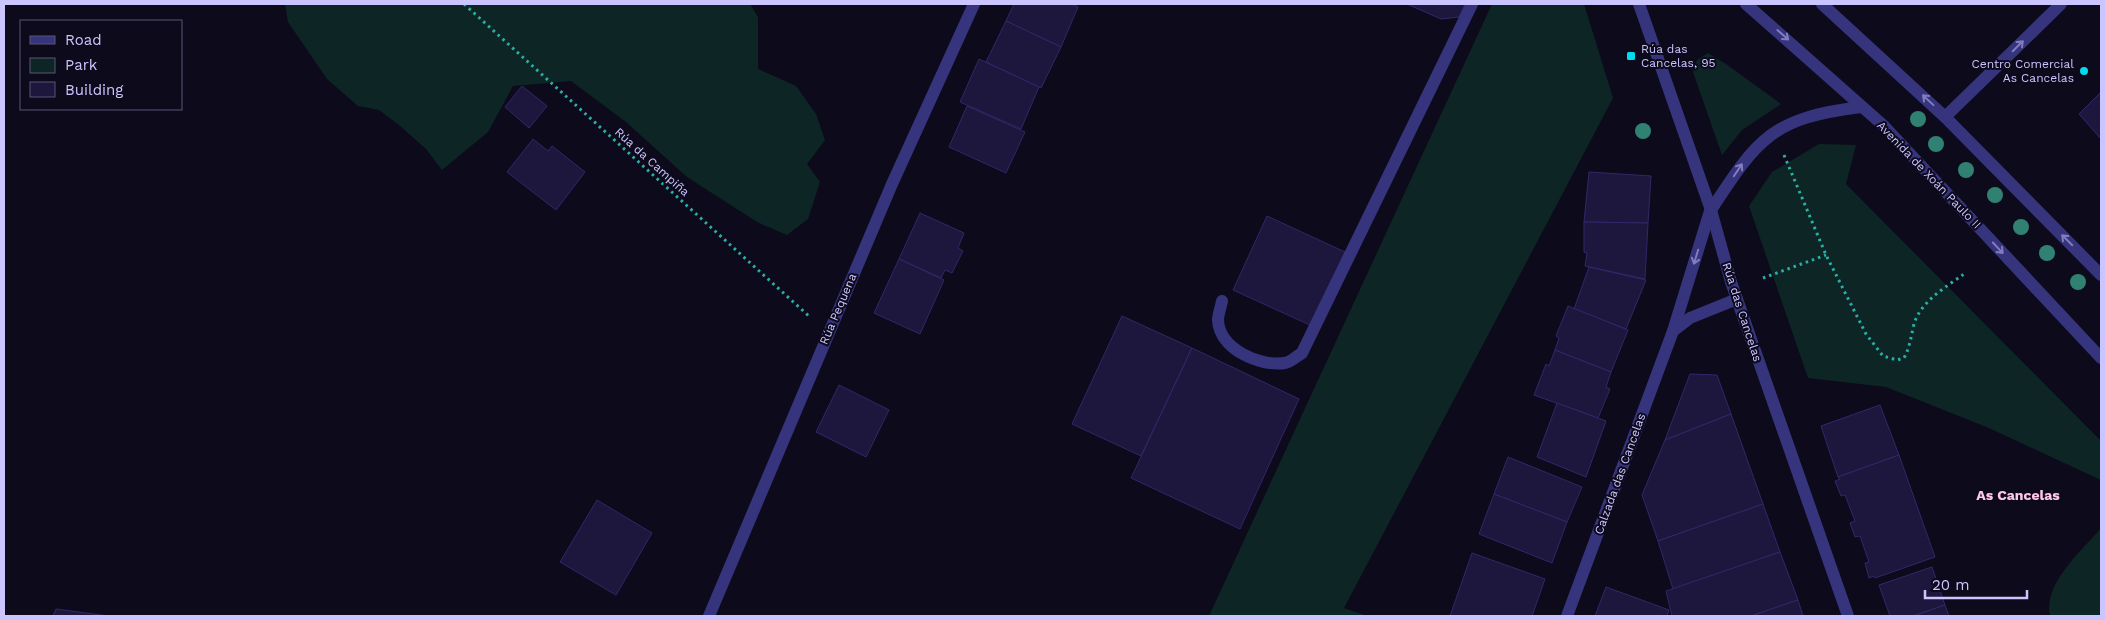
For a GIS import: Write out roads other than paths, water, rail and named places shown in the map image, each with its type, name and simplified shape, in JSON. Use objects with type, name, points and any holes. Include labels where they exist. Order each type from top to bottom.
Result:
[{"type":"street","name":"Rúa Pequena","points":[[709,616],[892,184],[974,4]]},
{"type":"street","points":[[1222,301],[1218,322],[1227,342],[1243,355],[1268,363],[1287,363],[1302,353],[1472,4]]},
{"type":"street","name":"Avenida de Xoán Paulo II","points":[[1746,4],[1884,126],[2101,358]]},
{"type":"street","points":[[1822,4],[1945,117],[2101,275]]},
{"type":"street","points":[[1945,117],[2061,4]]},
{"type":"street","name":"Rúa das Cancelas","points":[[1639,5],[1710,210],[1737,299],[1848,616]]},
{"type":"street","name":"Calzada das Cancelas","points":[[1567,616],[1674,331],[1710,210],[1748,155],[1771,133],[1821,112],[1861,107]]},
{"type":"street","points":[[1674,331],[1690,318],[1737,299]]},
{"type":"place","name":"Rúa das Cancelas, 95","points":[[1631,56]]},
{"type":"place","name":"Centro Comercial As Cancelas","points":[[2084,71]]},
{"type":"district","name":"As Cancelas","points":[[2018,495]]}]
